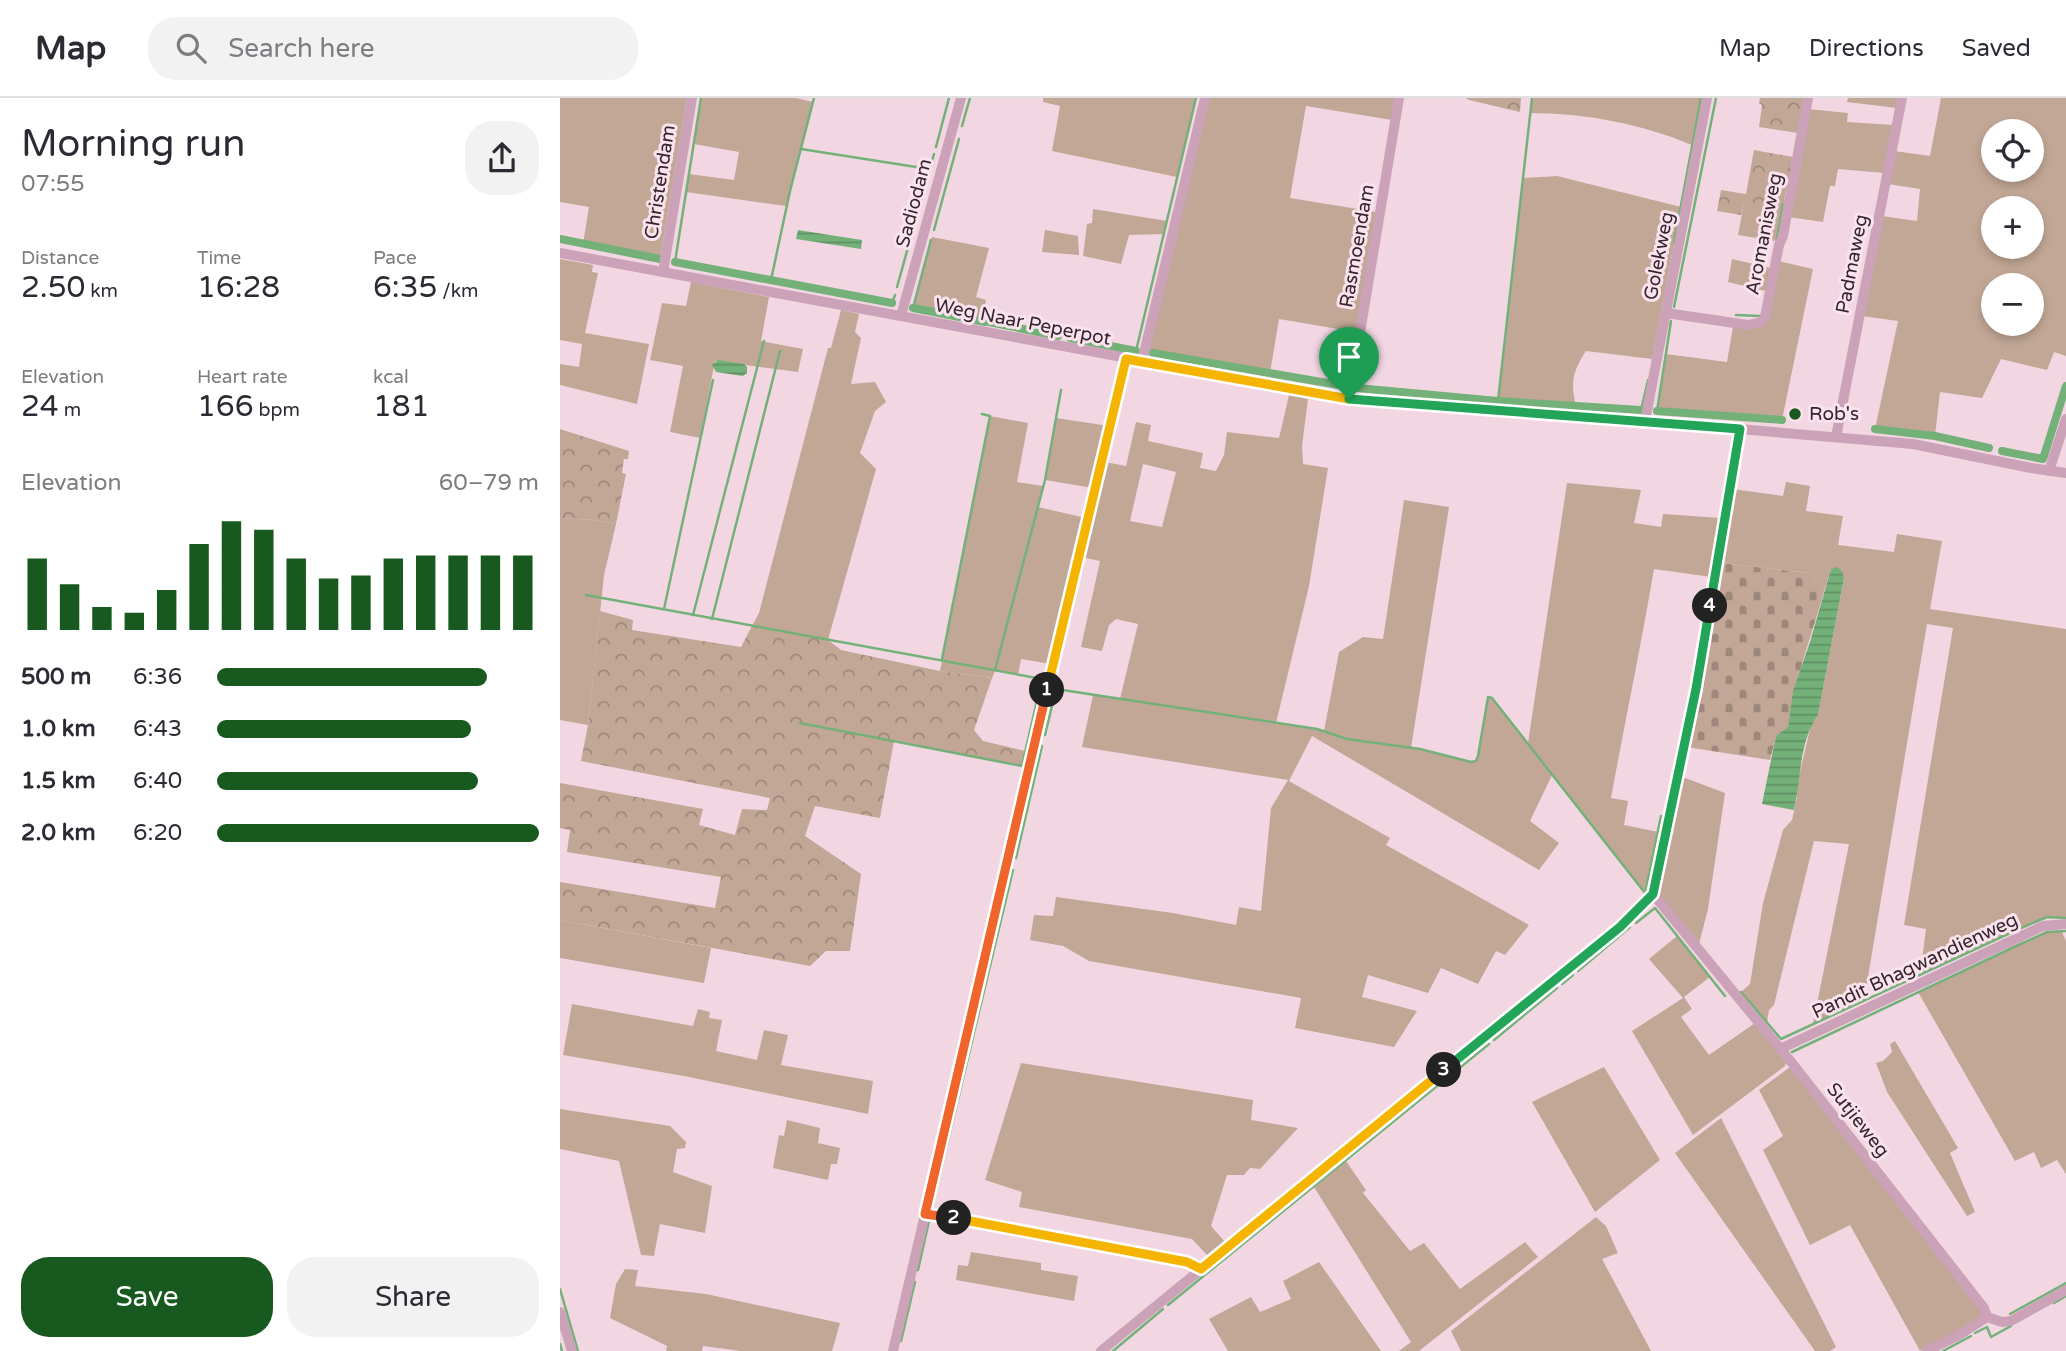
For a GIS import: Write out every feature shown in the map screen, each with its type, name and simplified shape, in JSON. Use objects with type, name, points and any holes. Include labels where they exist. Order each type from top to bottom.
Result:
[{"type":"street","name":"Christendam","points":[[663,272],[692,98]]},
{"type":"street","name":"Sadiodam","points":[[901,316],[961,98]]},
{"type":"street","points":[[1142,362],[1205,98]]},
{"type":"street","name":"Rasmoendam","points":[[1349,399],[1399,98]]},
{"type":"street","name":"Golekweg","points":[[1646,421],[1707,98]]},
{"type":"street","name":"Aromanisweg","points":[[1666,313],[1748,325],[1761,322],[1765,317],[1808,98]]},
{"type":"street","name":"Padmaweg","points":[[1836,437],[1902,98]]},
{"type":"street","name":"Weg Naar Peperpot","points":[[560,253],[1349,399],[1913,444],[2066,473]]},
{"type":"street","points":[[893,1351],[1126,359]]},
{"type":"street","points":[[2049,471],[2066,419]]},
{"type":"street","points":[[1101,1351],[1620,927],[1653,894],[1696,689],[1740,429]]},
{"type":"street","name":"Sutjieweg","points":[[1653,894],[1780,1049],[1984,1308],[1987,1317]]},
{"type":"street","name":"Pandit Bhagwandienweg","points":[[1780,1049],[2043,926],[2066,924]]},
{"type":"street","points":[[925,1214],[1187,1262],[1201,1269]]},
{"type":"street","points":[[1927,1351],[1987,1317],[2002,1322],[2011,1321],[2066,1290]]},
{"type":"street","points":[[560,1312],[572,1351]]},
{"type":"green space","points":[[560,98],[687,98],[660,259],[583,244],[589,207],[560,202]]},
{"type":"green space","points":[[702,98],[796,98],[813,102],[786,206],[686,192],[689,174],[734,180],[739,152],[694,144]]},
{"type":"green space","points":[[1043,98],[1196,98],[1177,177],[1052,151],[1060,106],[1043,102]]},
{"type":"green space","points":[[1209,98],[1396,98],[1392,120],[1306,106],[1290,198],[1376,212],[1356,332],[1279,319],[1270,373],[1148,353]]},
{"type":"green space","points":[[1466,98],[1521,98],[1520,112],[1469,100]]},
{"type":"green space","points":[[1532,98],[1701,98],[1692,145],[1613,121],[1530,113]]},
{"type":"green space","points":[[1760,98],[1805,98],[1798,133],[1759,127],[1762,105],[1759,103]]},
{"type":"green space","points":[[1848,98],[1899,98],[1897,108],[1847,102]]},
{"type":"green space","points":[[1941,98],[2066,98],[2066,356],[2054,352],[2047,370],[2001,359],[1982,398],[1940,392],[1935,436],[1875,429],[1898,321],[1862,316],[1882,216],[1917,221],[1920,189],[1888,184],[1894,151],[1930,156]]},
{"type":"green space","points":[[1808,109],[1848,113],[1847,122],[1894,125],[1885,173],[1838,169],[1835,186],[1830,186],[1823,222],[1788,217]]},
{"type":"green space","points":[[1754,150],[1793,157],[1783,206],[1744,204],[1741,215],[1717,211],[1721,190],[1746,194]]},
{"type":"green space","points":[[1557,176],[1681,207],[1652,359],[1586,351],[1574,377],[1576,406],[1498,401],[1523,178]]},
{"type":"green space","points":[[1744,203],[1783,206],[1776,241],[1738,235]]},
{"type":"green space","points":[[1093,209],[1167,221],[1164,234],[1129,235],[1121,264],[1083,256],[1087,224],[1092,223]]},
{"type":"green space","points":[[1045,230],[1078,236],[1079,255],[1042,252]]},
{"type":"green space","points":[[932,237],[989,248],[976,297],[986,300],[981,321],[914,306]]},
{"type":"green space","points":[[560,259],[593,265],[592,272],[598,273],[585,333],[649,344],[637,404],[560,385],[560,364],[579,367],[582,344],[560,340]]},
{"type":"green space","points":[[1732,259],[1771,268],[1766,291],[1728,282]]},
{"type":"green space","points":[[1778,261],[1813,269],[1782,420],[1657,411],[1666,354],[1727,362],[1733,327],[1762,323]]},
{"type":"green space","points":[[691,282],[769,297],[761,341],[803,349],[798,372],[715,361],[700,438],[670,432],[683,366],[650,360],[662,303],[686,306]]},
{"type":"green space","points":[[841,310],[859,314],[855,332],[861,338],[851,384],[875,382],[886,402],[875,411],[860,453],[876,469],[828,640],[752,626],[759,613],[828,348],[831,348]]},
{"type":"green space","points":[[1289,395],[1308,399],[1302,446],[1303,464],[1328,468],[1309,586],[1276,723],[1324,731],[1339,652],[1363,637],[1383,639],[1404,500],[1449,507],[1411,748],[1471,762],[1476,761],[1478,756],[1488,697],[1492,698],[1528,743],[1567,483],[1641,490],[1634,523],[1661,527],[1663,514],[1721,518],[1711,577],[1654,569],[1611,798],[1628,801],[1624,825],[1658,832],[1645,893],[1552,775],[1530,821],[1559,843],[1539,870],[1312,736],[1289,781],[1390,838],[1386,845],[1529,925],[1505,955],[1496,951],[1478,984],[1441,968],[1428,993],[1368,975],[1362,997],[1417,1011],[1394,1047],[1295,1028],[1301,998],[1089,961],[1063,946],[1030,940],[1034,915],[1053,916],[1056,897],[1173,913],[1236,925],[1239,907],[1261,911],[1271,808],[1288,780],[1082,747],[1093,695],[1120,699],[1138,624],[1116,619],[1109,625],[1102,651],[1081,647],[1100,561],[1081,557],[1105,462],[1126,466],[1136,422],[1151,425],[1148,441],[1203,453],[1200,468],[1216,471],[1224,455],[1227,432],[1279,438]],"holes":[[[1143,464],[1176,472],[1162,527],[1130,521]]]},
{"type":"green space","points":[[990,416],[1028,423],[1017,482],[1043,486],[1038,507],[1086,518],[1051,664],[1021,659],[1018,675],[995,671],[992,678],[940,671]]},
{"type":"green space","points":[[1056,418],[1109,426],[1094,484],[1087,487],[1045,480]]},
{"type":"green space","points":[[560,429],[629,451],[628,459],[624,459],[622,473],[626,474],[616,524],[560,518]]},
{"type":"green space","points":[[1786,482],[1810,486],[1806,511],[1843,516],[1838,545],[1894,552],[1897,534],[1942,541],[1930,609],[2066,629],[2066,918],[2047,917],[1920,975],[1926,929],[1904,925],[1953,628],[1927,624],[1864,1001],[1813,1024],[1849,844],[1814,841],[1774,1005],[1769,1010],[1767,1023],[1741,992],[1750,984],[1763,903],[1783,830],[1792,820],[1796,789],[1811,725],[1818,715],[1844,578],[1831,569],[1825,588],[1809,573],[1721,563],[1732,489],[1783,496]]},
{"type":"green space","points":[[560,518],[616,524],[604,575],[588,725],[560,720]]},
{"type":"green space","points":[[1721,563],[1809,573],[1825,588],[1799,675],[1788,728],[1776,737],[1770,760],[1686,747]]},
{"type":"green space","points":[[600,611],[633,620],[632,630],[741,647],[752,626],[828,640],[841,650],[940,671],[992,678],[974,730],[983,741],[1025,751],[1022,766],[894,741],[880,818],[815,806],[805,836],[861,874],[850,951],[826,951],[810,966],[560,920],[560,882],[715,908],[721,877],[567,852],[570,830],[560,828],[560,783],[703,809],[699,825],[735,835],[742,809],[767,810],[770,798],[581,761],[588,725]]},
{"type":"green space","points":[[1680,776],[1725,793],[1708,909],[1699,944],[1656,894]]},
{"type":"green space","points":[[560,920],[711,948],[704,983],[560,958]]},
{"type":"green space","points":[[2061,930],[2066,941],[2066,1174],[2057,1160],[2041,1168],[2034,1152],[2015,1161],[1918,992],[2047,932]]},
{"type":"green space","points":[[1677,936],[1710,977],[1684,997],[1692,1009],[1681,1017],[1709,1055],[1755,1023],[1786,1061],[1785,1066],[1693,1135],[1632,1031],[1683,998],[1649,959]]},
{"type":"green space","points":[[572,1004],[693,1026],[698,1009],[710,1012],[709,1018],[722,1020],[716,1051],[757,1060],[764,1030],[788,1035],[781,1065],[873,1081],[868,1114],[684,1076],[563,1055]]},
{"type":"green space","points":[[1895,1041],[1958,1148],[1950,1153],[1975,1212],[1967,1216],[1887,1092],[1876,1063],[1883,1061],[1892,1052],[1890,1044]]},
{"type":"green space","points":[[1021,1063],[1253,1100],[1251,1120],[1298,1128],[1260,1169],[1250,1168],[1244,1175],[1227,1175],[1211,1226],[1226,1243],[1209,1257],[1192,1239],[1019,1207],[1022,1192],[985,1180]]},
{"type":"green space","points":[[1604,1067],[1660,1160],[1595,1212],[1532,1102]]},
{"type":"green space","points":[[1790,1067],[1981,1310],[1981,1317],[1957,1333],[1920,1351],[1850,1225],[1810,1245],[1763,1150],[1783,1136],[1759,1090]]},
{"type":"green space","points":[[560,1109],[670,1126],[686,1142],[685,1148],[677,1149],[673,1172],[712,1186],[705,1233],[660,1224],[654,1256],[641,1255],[619,1161],[560,1149]]},
{"type":"green space","points":[[1721,1118],[1836,1347],[1830,1351],[1815,1351],[1675,1153]]},
{"type":"green space","points":[[787,1120],[820,1128],[818,1143],[840,1148],[837,1164],[831,1164],[828,1180],[773,1168],[779,1135],[784,1136]]},
{"type":"green space","points":[[1346,1161],[1366,1190],[1363,1193],[1410,1251],[1424,1243],[1460,1289],[1525,1242],[1538,1257],[1419,1351],[1399,1351],[1411,1342],[1314,1187]]},
{"type":"green space","points":[[1596,1217],[1606,1226],[1618,1253],[1602,1259],[1651,1351],[1461,1351],[1451,1331]]},
{"type":"green space","points":[[971,1252],[1041,1263],[1041,1270],[1078,1276],[1074,1301],[956,1280],[958,1265],[968,1266]]},
{"type":"green space","points":[[1319,1262],[1381,1351],[1228,1351],[1209,1319],[1251,1297],[1260,1312],[1291,1299],[1283,1281]]},
{"type":"green space","points":[[625,1269],[638,1270],[635,1286],[706,1294],[840,1323],[832,1351],[741,1351],[703,1346],[702,1351],[666,1351],[667,1346],[610,1318],[616,1284]]},
{"type":"shaded area","points":[[798,230],[862,240],[861,249],[796,239]]},
{"type":"shaded area","points":[[718,360],[744,364],[747,373],[743,376],[716,372],[712,365]]},
{"type":"shaded area","points":[[1837,567],[1844,578],[1818,715],[1807,737],[1794,810],[1762,804],[1776,736],[1788,727],[1793,691],[1831,569]]},
{"type":"waterway","points":[[675,262],[701,98]]},
{"type":"waterway","points":[[771,280],[814,98]]},
{"type":"waterway","points":[[936,147],[949,98]]},
{"type":"waterway","points":[[962,126],[970,98]]},
{"type":"waterway","points":[[1136,351],[1196,98]]},
{"type":"waterway","points":[[1498,401],[1532,98]]},
{"type":"waterway","points":[[1674,243],[1701,98]]},
{"type":"waterway","points":[[1674,307],[1716,98]]},
{"type":"waterway","points":[[934,230],[959,139]]},
{"type":"waterway","points":[[801,149],[929,169]]},
{"type":"waterway","points":[[897,287],[934,154]]},
{"type":"waterway","points":[[1777,239],[1783,204]]},
{"type":"waterway","points":[[560,239],[660,259]]},
{"type":"waterway","points":[[913,308],[931,240]]},
{"type":"waterway","points":[[675,262],[892,303]]},
{"type":"waterway","points":[[892,303],[895,295]]},
{"type":"waterway","points":[[913,308],[985,322]]},
{"type":"waterway","points":[[1736,315],[1760,316]]},
{"type":"waterway","points":[[1657,411],[1671,321]]},
{"type":"waterway","points":[[989,322],[1014,327]]},
{"type":"waterway","points":[[1018,328],[1058,336]]},
{"type":"waterway","points":[[1070,338],[1136,351]]},
{"type":"waterway","points":[[693,615],[764,341]]},
{"type":"waterway","points":[[712,619],[780,351]]},
{"type":"waterway","points":[[1153,353],[1345,386]]},
{"type":"waterway","points":[[664,609],[713,380]]},
{"type":"waterway","points":[[1641,410],[1648,380]]},
{"type":"waterway","points":[[2002,451],[2043,459],[2066,386]]},
{"type":"waterway","points":[[1357,388],[1641,410]]},
{"type":"waterway","points":[[995,670],[1045,480],[1061,390]]},
{"type":"waterway","points":[[1657,411],[1782,420]]},
{"type":"waterway","points":[[942,659],[990,416],[982,414]]},
{"type":"waterway","points":[[1875,429],[1935,436],[1989,448]]},
{"type":"waterway","points":[[586,595],[1042,679],[1022,766],[800,723]]},
{"type":"waterway","points":[[1045,735],[1056,689],[1317,729],[1347,739],[1420,749],[1471,762],[1476,761],[1478,756],[1488,697],[1492,698],[1645,893]]},
{"type":"waterway","points":[[1016,858],[1042,746]]},
{"type":"waterway","points":[[1645,894],[1661,816]]},
{"type":"waterway","points":[[932,1208],[1013,870]]},
{"type":"waterway","points":[[1636,923],[1655,908],[1725,996]]},
{"type":"waterway","points":[[1741,992],[1781,1039],[2021,928],[2047,917],[2066,918]]},
{"type":"waterway","points":[[1578,971],[1630,927]]},
{"type":"waterway","points":[[1792,1052],[2047,932],[2066,931]]},
{"type":"waterway","points":[[1562,984],[1573,975]]},
{"type":"waterway","points":[[1494,1040],[1557,988]]},
{"type":"waterway","points":[[1452,1074],[1489,1044]]},
{"type":"waterway","points":[[1168,1305],[1448,1077]]},
{"type":"waterway","points":[[918,1270],[929,1221]]},
{"type":"waterway","points":[[901,1341],[915,1282]]},
{"type":"waterway","points":[[2010,1314],[2066,1283]]},
{"type":"waterway","points":[[560,1289],[578,1351]]},
{"type":"waterway","points":[[2054,1303],[2066,1296]]},
{"type":"waterway","points":[[1113,1351],[1163,1309]]},
{"type":"waterway","points":[[1975,1333],[1987,1327],[1991,1337],[2011,1326]]},
{"type":"waterway","points":[[1943,1351],[1971,1336]]},
{"type":"waterway","points":[[560,1344],[562,1351]]},
{"type":"place","name":"Rob's","points":[[1795,414]]},
{"type":"route","points":[[1126,359],[1349,399],[1740,429],[1696,689],[1653,894],[1620,927],[1201,1269],[1187,1262],[925,1214],[1126,359]]}]
